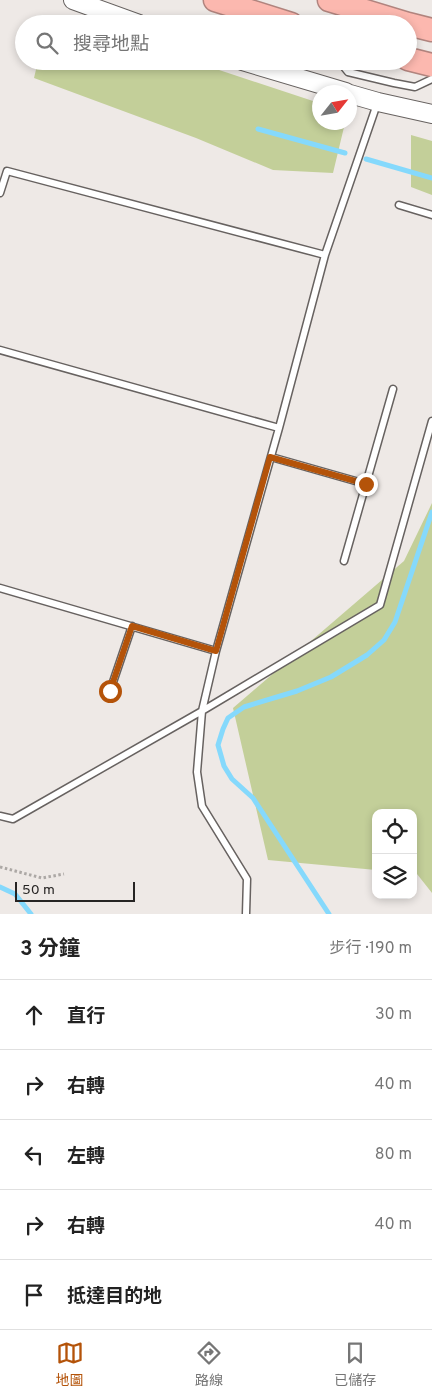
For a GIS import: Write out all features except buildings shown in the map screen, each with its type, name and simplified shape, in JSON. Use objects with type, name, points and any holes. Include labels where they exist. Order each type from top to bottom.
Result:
[{"type":"highway","points":[[215,0],[262,15]]},
{"type":"highway","points":[[329,0],[378,15]]},
{"type":"highway","points":[[417,26],[432,30]]},
{"type":"highway","points":[[417,62],[432,66]]},
{"type":"main road","points":[[73,0],[114,15]]},
{"type":"main road","points":[[272,70],[322,85]]},
{"type":"main road","points":[[357,96],[432,114]]},
{"type":"lane","points":[[346,70],[348,72],[414,87],[432,79]]},
{"type":"lane","points":[[246,914],[247,878],[202,806],[197,772],[202,711],[216,651],[325,255],[378,102]]},
{"type":"lane","points":[[0,193],[7,171],[325,255]]},
{"type":"lane","points":[[399,205],[432,215]]},
{"type":"lane","points":[[0,350],[278,428]]},
{"type":"lane","points":[[344,561],[393,389]]},
{"type":"lane","points":[[0,816],[13,820],[380,605],[432,421]]},
{"type":"lane","points":[[270,457],[366,484]]},
{"type":"lane","points":[[0,588],[216,651]]},
{"type":"lane","points":[[110,691],[132,626]]},
{"type":"path","points":[[0,867],[42,878],[64,874]]},
{"type":"green space","points":[[36,70],[219,70],[312,101],[312,130],[343,130],[333,173],[273,170],[196,138],[34,78]]},
{"type":"green space","points":[[411,135],[432,141],[432,195],[411,187]]},
{"type":"green space","points":[[432,503],[432,893],[417,874],[417,809],[372,809],[372,870],[268,860],[233,708],[404,561]]},
{"type":"waterway","points":[[258,129],[345,153]]},
{"type":"waterway","points":[[366,159],[432,178]]},
{"type":"waterway","points":[[329,914],[253,798],[232,779],[224,766],[218,745],[228,718],[244,707],[297,691],[331,677],[367,655],[384,640],[395,622],[432,512]]},
{"type":"waterway","points":[[0,887],[15,894],[31,914]]},
{"type":"route","points":[[110,691],[132,626],[216,651],[270,457],[366,484]]}]
